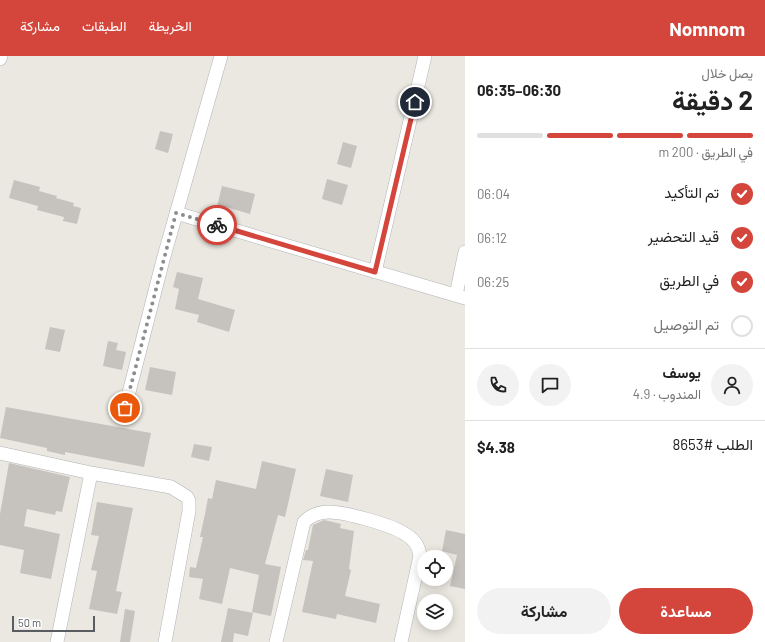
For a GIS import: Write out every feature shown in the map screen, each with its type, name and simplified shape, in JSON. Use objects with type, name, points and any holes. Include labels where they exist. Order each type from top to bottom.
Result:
[{"type":"street","points":[[125,408],[176,213],[221,56]]},
{"type":"street","points":[[375,272],[425,56]]},
{"type":"street","points":[[176,213],[460,297],[465,252]]},
{"type":"street","points":[[0,453],[91,473],[170,487],[183,493],[189,501],[185,537],[165,642]]},
{"type":"street","points":[[57,642],[91,473]]},
{"type":"street","points":[[276,642],[304,522],[309,517],[316,514],[329,512],[375,522],[404,533],[418,547],[420,556],[401,642]]},
{"type":"building","points":[[160,131],[173,134],[168,153],[155,149]]},
{"type":"building","points":[[343,142],[357,146],[351,168],[337,164]]},
{"type":"building","points":[[327,179],[348,185],[342,205],[322,199]]},
{"type":"building","points":[[14,180],[40,187],[39,191],[74,203],[73,206],[81,208],[77,224],[63,221],[64,217],[37,210],[38,206],[9,198]]},
{"type":"building","points":[[222,186],[255,194],[250,214],[226,207],[223,217],[215,215]]},
{"type":"building","points":[[177,272],[203,278],[198,299],[235,310],[229,332],[197,322],[199,315],[175,309],[179,289],[173,287]]},
{"type":"building","points":[[50,327],[65,330],[60,352],[45,349]]},
{"type":"building","points":[[108,341],[118,343],[116,350],[126,352],[122,370],[103,366]]},
{"type":"building","points":[[150,367],[176,372],[172,395],[145,390]]},
{"type":"building","points":[[6,407],[151,433],[144,467],[65,452],[65,455],[47,451],[47,448],[0,438]]},
{"type":"building","points":[[194,444],[212,447],[209,461],[191,457]]},
{"type":"building","points":[[262,461],[296,469],[285,517],[278,515],[265,564],[281,567],[271,616],[252,612],[259,575],[230,568],[222,604],[199,599],[203,579],[189,577],[190,567],[196,568],[203,537],[200,537],[208,498],[212,499],[216,480],[256,489]]},
{"type":"building","points":[[9,463],[70,477],[62,512],[56,511],[55,515],[27,509],[24,526],[60,534],[51,579],[20,573],[24,550],[0,545],[0,514]]},
{"type":"building","points":[[326,469],[353,475],[348,502],[320,496]]},
{"type":"building","points":[[97,502],[133,508],[116,591],[122,592],[117,614],[89,609],[97,571],[91,570],[99,536],[91,535]]},
{"type":"building","points":[[324,520],[341,524],[340,528],[354,531],[349,569],[351,570],[345,596],[380,604],[376,623],[337,614],[336,619],[302,612],[313,561],[303,560],[306,550],[308,550],[313,525]]},
{"type":"building","points":[[446,530],[465,534],[465,589],[450,586],[453,586],[453,573],[457,555],[453,554],[453,550],[442,550]]},
{"type":"building","points":[[228,608],[253,613],[248,636],[234,633],[233,642],[221,642]]},
{"type":"building","points":[[125,609],[135,611],[130,642],[120,642]]},
{"type":"way so far","points":[[125,408],[176,213],[217,225]]},
{"type":"route","points":[[217,225],[375,272],[415,102]]}]
